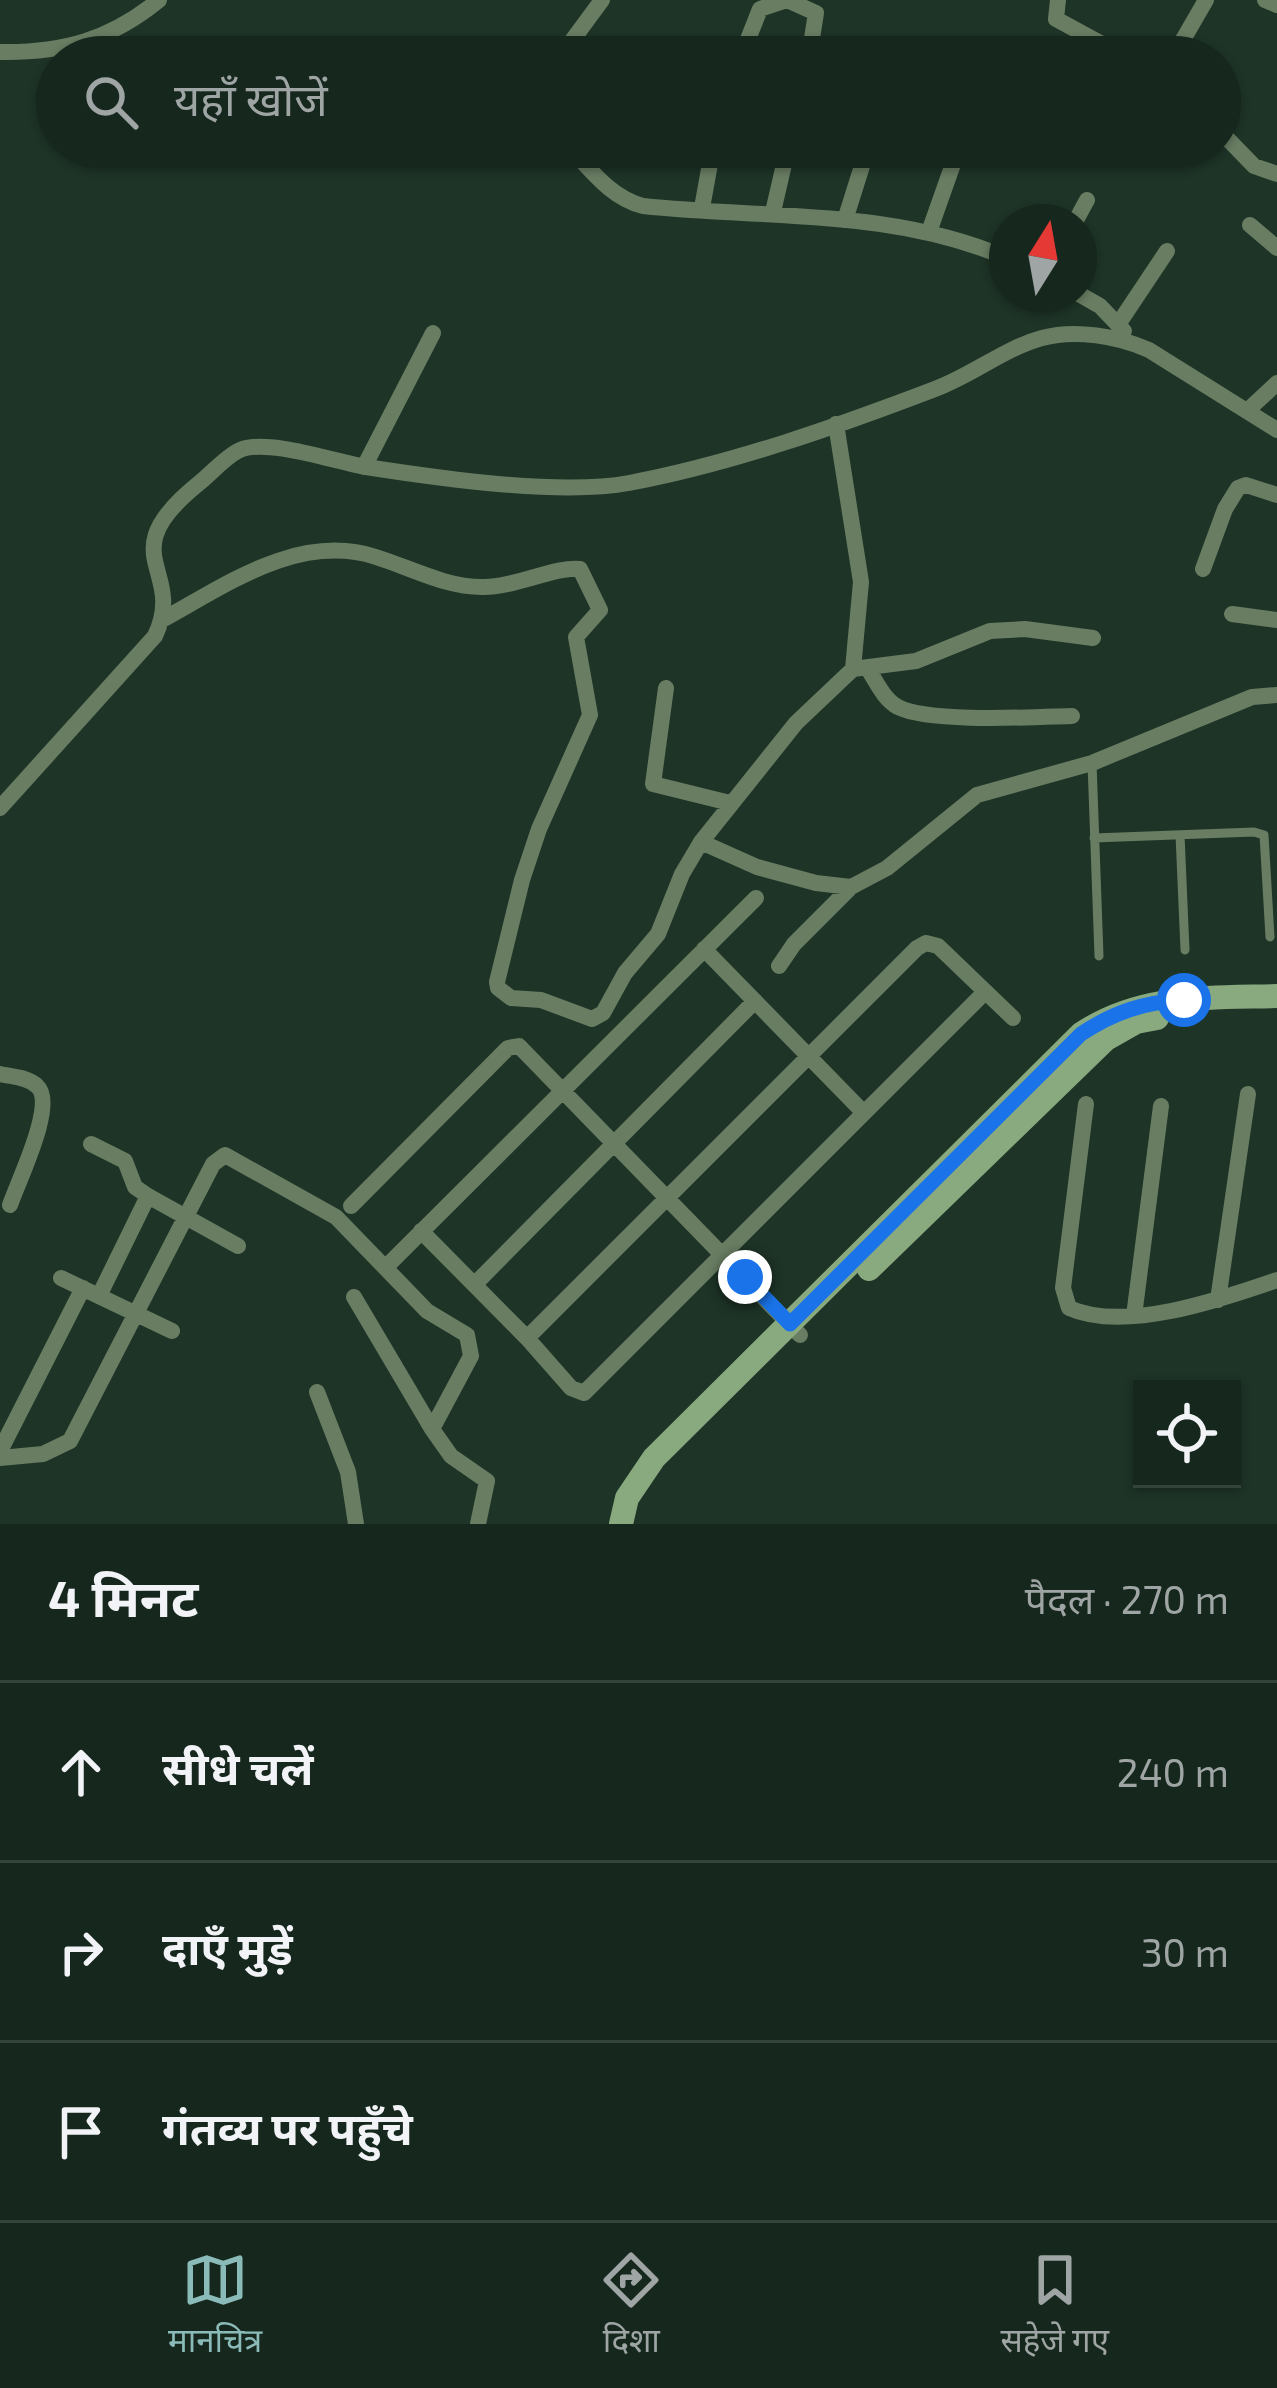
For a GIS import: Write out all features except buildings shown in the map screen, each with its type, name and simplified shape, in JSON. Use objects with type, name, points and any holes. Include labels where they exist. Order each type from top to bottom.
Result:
[{"type":"street","points":[[104,36],[117,32],[159,0]]},
{"type":"street","points":[[579,36],[602,0]]},
{"type":"street","points":[[749,36],[760,9],[787,0],[816,13],[812,36]]},
{"type":"street","points":[[1058,0],[1056,19],[1087,36]]},
{"type":"street","points":[[1185,36],[1206,0]]},
{"type":"street","points":[[1264,0],[1277,5]]},
{"type":"street","points":[[0,52],[36,48]]},
{"type":"street","points":[[1241,153],[1254,166],[1277,175]]},
{"type":"street","points":[[588,168],[628,202],[845,220],[929,232],[989,252]]},
{"type":"street","points":[[702,208],[708,168]]},
{"type":"street","points":[[772,212],[783,168]]},
{"type":"street","points":[[845,220],[861,168]]},
{"type":"street","points":[[929,232],[951,168]]},
{"type":"street","points":[[1085,204],[1087,200]]},
{"type":"street","points":[[1250,225],[1277,248]]},
{"type":"street","points":[[1119,323],[1167,251]]},
{"type":"street","points":[[1097,307],[1119,323],[1132,342]]},
{"type":"street","points":[[364,467],[433,333]]},
{"type":"street","points":[[0,808],[155,636],[162,620],[163,592],[153,565],[155,532],[170,507],[238,450],[266,448],[458,479],[594,487],[629,483],[788,441],[938,388],[1042,338],[1088,335],[1132,342],[1277,430]]},
{"type":"street","points":[[1248,410],[1277,382]]},
{"type":"street","points":[[836,424],[861,582],[861,669],[899,708],[1001,718],[1072,716]]},
{"type":"street","points":[[1203,568],[1238,488],[1246,485],[1277,495]]},
{"type":"street","points":[[162,620],[266,564],[324,551],[371,555],[432,578],[480,587],[518,584],[574,567],[583,572],[600,610],[576,637],[590,715],[539,829],[497,982],[512,998],[541,1000],[592,1018],[599,1016],[625,973],[658,934],[682,874],[701,842],[808,709],[861,669],[916,661],[989,632],[1025,628],[1093,638]]},
{"type":"street","points":[[1232,614],[1277,620]]},
{"type":"street","points":[[666,688],[653,784],[730,803]]},
{"type":"street","points":[[778,966],[851,887],[887,868],[977,795],[1092,763],[1252,697],[1277,695]]},
{"type":"street","points":[[701,842],[773,872],[851,887]]},
{"type":"street","points":[[386,1267],[756,898]]},
{"type":"street","points":[[527,1338],[926,943],[938,946],[1013,1018]]},
{"type":"street","points":[[704,950],[864,1113]]},
{"type":"street","points":[[421,1232],[571,1388],[584,1393],[985,992]]},
{"type":"street","points":[[795,1330],[1081,1034],[1107,1017],[1151,1002],[1277,996]]},
{"type":"street","points":[[475,1284],[755,1001]]},
{"type":"street","points":[[621,1524],[627,1498],[653,1458],[1106,1040],[1136,1022],[1169,1016],[1277,1009]]},
{"type":"street","points":[[351,1206],[508,1048],[519,1046],[795,1330]]},
{"type":"street","points":[[0,1074],[29,1080],[46,1098],[10,1205]]},
{"type":"street","points":[[1218,1300],[1247,1094]]},
{"type":"street","points":[[1085,1104],[1064,1301],[1077,1312],[1134,1316],[1218,1300],[1277,1280]]},
{"type":"street","points":[[1134,1316],[1161,1106]]},
{"type":"street","points":[[91,1144],[125,1161],[135,1187],[238,1246]]},
{"type":"street","points":[[0,1455],[43,1454],[70,1441],[216,1160],[231,1156],[336,1217],[427,1311],[458,1327],[471,1342],[471,1356],[432,1429]]},
{"type":"street","points":[[0,1455],[148,1196]]},
{"type":"street","points":[[61,1278],[172,1331]]},
{"type":"street","points":[[354,1297],[451,1456],[487,1481],[478,1524]]},
{"type":"street","points":[[317,1392],[348,1472],[356,1524]]},
{"type":"lane","points":[[1092,763],[1099,956]]},
{"type":"lane","points":[[1094,838],[1255,832],[1264,836],[1270,937]]},
{"type":"lane","points":[[1180,835],[1185,950]]},
{"type":"route","points":[[745,1277],[790,1324],[1081,1034],[1107,1017],[1151,1002],[1184,1000]]}]
